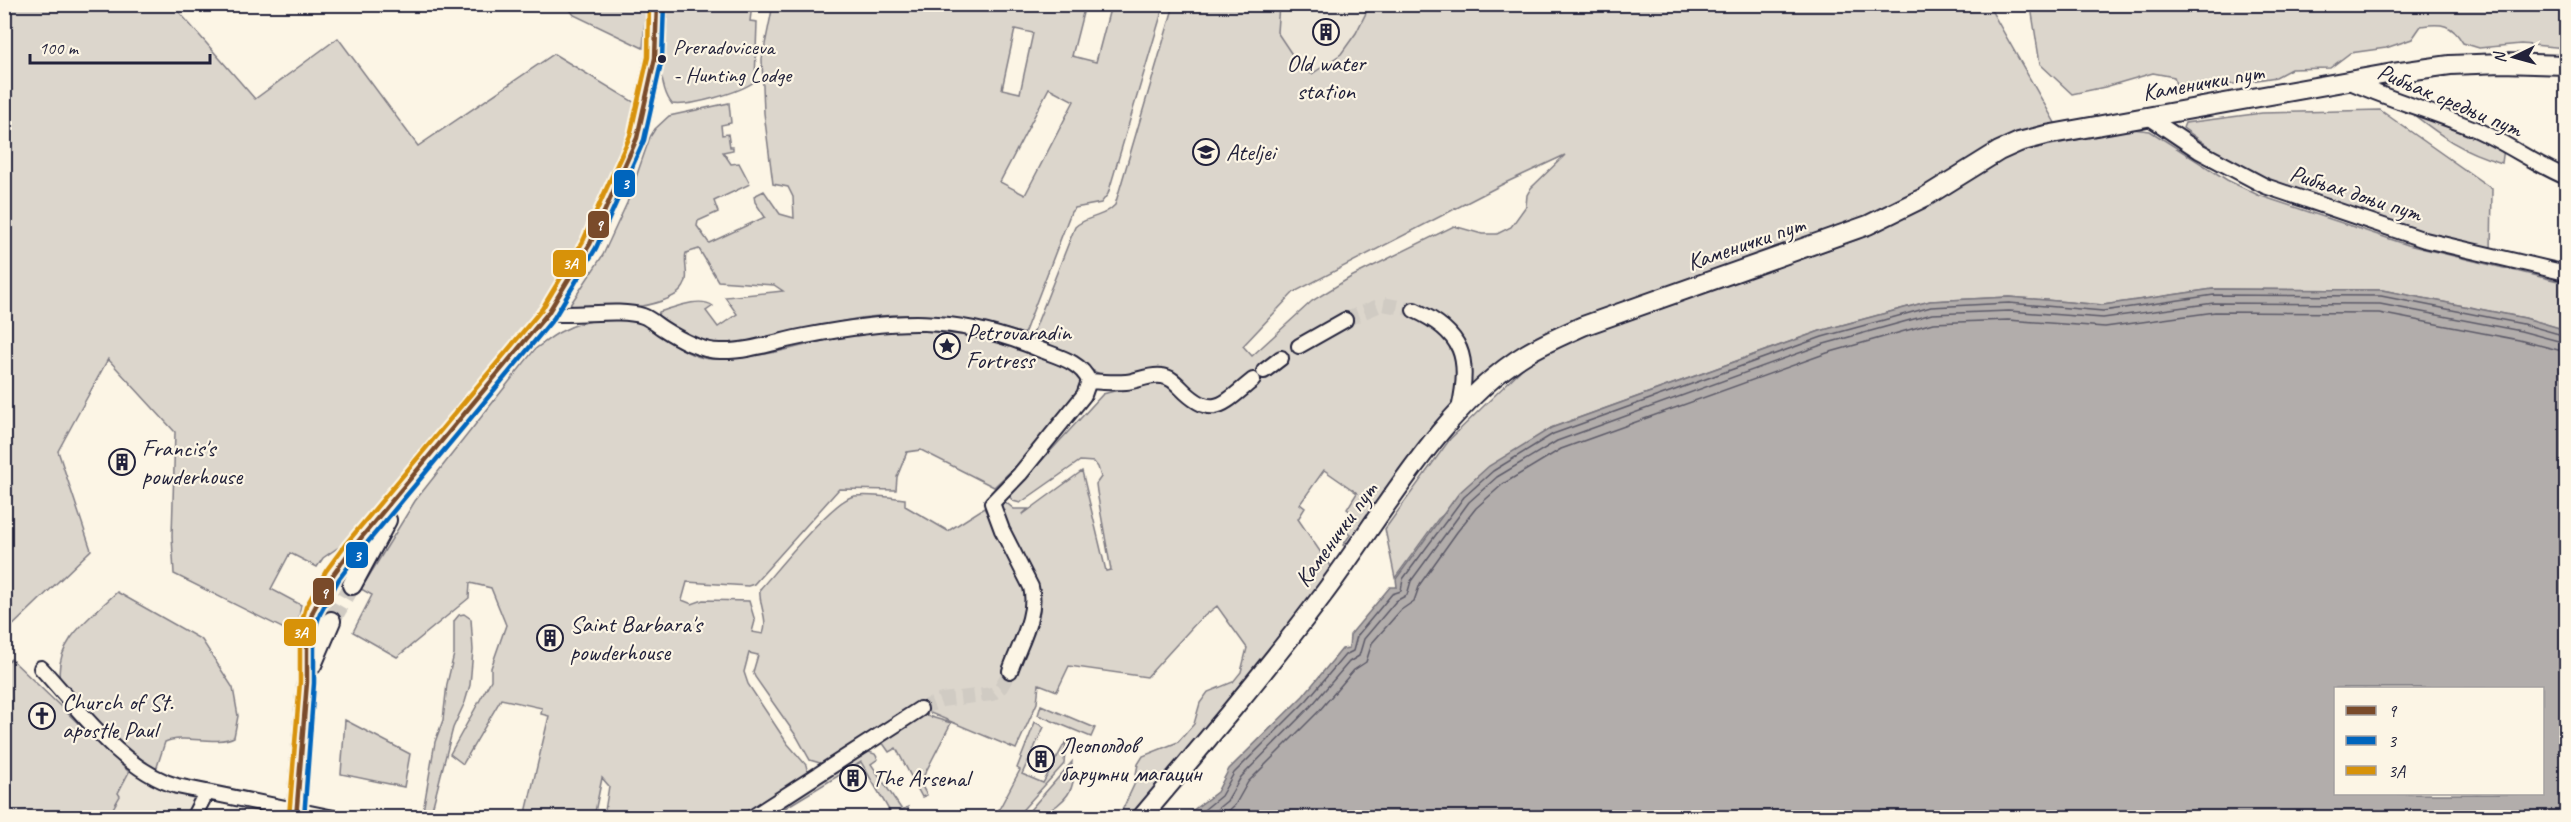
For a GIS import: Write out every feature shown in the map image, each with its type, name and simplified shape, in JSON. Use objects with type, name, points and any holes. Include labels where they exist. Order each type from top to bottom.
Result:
[{"type":"main road","points":[[333,575],[351,550],[548,313],[590,244],[637,138],[655,58],[657,4]]},
{"type":"main road","name":"Каменички пут","points":[[1141,818],[1284,646],[1388,502],[1458,413],[1488,384],[1525,355],[1583,326],[1868,225],[1925,197],[1999,151],[2019,142],[2147,116],[2450,65],[2502,63],[2566,65]]},
{"type":"main road","points":[[352,585],[403,489]]},
{"type":"main road","points":[[297,814],[307,682],[307,630],[313,611]]},
{"type":"main road","points":[[307,682],[318,647],[332,621]]},
{"type":"street","name":"Рибњак средњи пут","points":[[2348,81],[2404,105],[2470,127],[2505,143],[2545,168],[2566,177]]},
{"type":"street","name":"Рибњак доњи пут","points":[[2147,116],[2199,151],[2265,186],[2425,240],[2566,273]]},
{"type":"street","points":[[1414,310],[1437,321],[1453,335],[1461,351],[1464,390],[1458,413]]},
{"type":"street","points":[[548,313],[583,315],[622,313],[644,316],[690,343],[704,349],[721,351],[851,328],[904,322],[929,322],[988,332],[1026,344],[1077,365],[1086,373],[1089,381],[1084,395],[1020,474],[993,503],[999,525],[1031,587],[1033,596],[1032,611],[1010,670]]},
{"type":"street","points":[[1299,346],[1345,320]]},
{"type":"street","points":[[1089,381],[1116,382],[1165,376],[1173,380],[1195,402],[1211,407],[1227,402],[1281,358]]},
{"type":"street","points":[[41,668],[132,762],[163,782],[297,814],[334,818]]},
{"type":"street","points":[[751,818],[920,709]]},
{"type":"street","points":[[193,818],[206,793]]},
{"type":"shaded area","points":[[2036,4],[2566,5],[2566,48],[2521,44],[2479,48],[2463,43],[2455,32],[2446,26],[2428,25],[2421,26],[2412,39],[2386,48],[2350,53],[2330,68],[2291,69],[2276,77],[2178,93],[2174,77],[2153,73],[2072,94],[2040,64],[2031,7]]},
{"type":"shaded area","points":[[5,5],[170,5],[180,13],[255,99],[338,38],[418,146],[554,54],[637,104],[622,157],[600,210],[573,260],[523,335],[457,415],[454,409],[388,494],[356,527],[346,542],[323,558],[317,567],[290,553],[271,589],[301,605],[296,635],[174,574],[172,536],[175,432],[108,359],[58,451],[91,550],[5,633]]},
{"type":"shaded area","points":[[566,5],[646,5],[643,48],[574,15]]},
{"type":"shaded area","points":[[664,5],[752,5],[750,21],[757,22],[755,81],[739,90],[715,98],[672,104],[666,94],[661,70]]},
{"type":"shaded area","points":[[773,5],[1085,5],[1072,56],[1096,62],[1111,5],[1164,5],[1108,194],[1101,203],[1075,208],[1071,212],[1024,334],[959,319],[893,315],[849,320],[737,345],[700,344],[657,318],[659,312],[694,302],[708,303],[713,306],[706,311],[718,327],[737,314],[725,297],[783,291],[774,285],[718,281],[699,249],[686,253],[685,285],[674,296],[629,308],[595,309],[570,305],[603,255],[627,203],[650,137],[669,116],[729,103],[731,123],[721,125],[722,135],[728,134],[730,147],[733,147],[733,150],[723,152],[731,164],[739,163],[750,184],[714,201],[718,212],[698,221],[697,226],[709,243],[765,217],[755,202],[754,196],[764,191],[780,214],[794,218],[793,197],[788,187],[773,184],[764,113],[762,59]],"holes":[[[1015,29],[1033,33],[1020,93],[1002,89]],[[1049,88],[1074,101],[1025,195],[1000,182]]]},
{"type":"shaded area","points":[[1174,5],[1279,5],[1277,32],[1303,71],[1312,74],[1341,54],[1356,33],[1370,5],[1984,5],[1991,10],[2055,123],[1897,206],[1522,350],[1347,548],[1343,545],[1350,535],[1345,531],[1356,516],[1347,509],[1357,493],[1324,470],[1300,504],[1305,508],[1298,519],[1332,569],[1313,602],[1135,817],[1119,817],[1134,785],[1138,764],[1143,756],[1178,742],[1194,724],[1200,703],[1208,692],[1233,682],[1241,672],[1247,648],[1217,606],[1198,621],[1147,677],[1069,666],[1057,691],[1039,684],[1037,703],[1016,749],[914,706],[823,764],[810,760],[797,737],[755,677],[753,672],[758,655],[749,653],[744,672],[748,684],[787,743],[806,765],[808,773],[804,779],[741,818],[604,817],[609,786],[602,778],[594,817],[525,817],[549,716],[541,714],[542,708],[501,699],[463,764],[450,754],[491,680],[491,668],[506,625],[491,588],[470,583],[469,598],[397,657],[353,632],[372,595],[361,589],[415,501],[535,349],[571,327],[604,319],[637,322],[654,330],[684,351],[710,359],[743,358],[849,335],[907,330],[967,336],[996,342],[1053,361],[1079,373],[1080,387],[1066,411],[1042,440],[994,487],[921,450],[907,452],[897,477],[896,490],[839,489],[754,584],[748,586],[687,582],[682,600],[692,604],[703,600],[749,601],[755,621],[752,632],[763,634],[765,623],[760,589],[833,509],[854,496],[867,495],[905,499],[905,506],[948,531],[984,508],[1009,560],[1038,604],[1017,556],[1001,507],[1004,501],[1014,509],[1028,509],[1022,515],[1082,471],[1106,571],[1111,570],[1096,484],[1101,477],[1094,462],[1080,461],[1020,503],[1013,501],[1009,496],[1103,394],[1126,388],[1047,347],[1032,336],[1075,227],[1115,205]],"holes":[[[1565,155],[1531,188],[1527,195],[1526,206],[1511,227],[1497,234],[1482,234],[1454,226],[1351,277],[1312,301],[1252,356],[1243,346],[1294,292],[1505,183]]]},
{"type":"shaded area","points":[[1279,5],[1370,5],[1356,33],[1341,54],[1313,74],[1303,71],[1277,32]]},
{"type":"shaded area","points":[[2405,108],[2504,148],[2502,163],[2473,153],[2450,141]]},
{"type":"shaded area","points":[[2380,110],[2492,189],[2491,255],[2262,177],[2228,160],[2183,128],[2185,123],[2262,113]]},
{"type":"shaded area","points":[[2132,129],[2150,131],[2227,180],[2258,195],[2408,245],[2566,283],[2566,330],[2525,318],[2382,290],[2213,289],[2103,305],[2009,297],[1930,301],[1820,331],[1551,428],[1438,519],[1395,578],[1385,529],[1450,439],[1530,361],[1589,333],[1859,239],[1930,204],[2002,159],[2025,150]]},
{"type":"shaded area","points":[[117,592],[202,640],[233,688],[238,716],[234,737],[218,740],[181,739],[165,742],[156,770],[132,759],[60,682],[59,668],[68,643],[76,631]]},
{"type":"shaded area","points":[[464,614],[471,619],[473,650],[470,685],[453,728],[430,817],[422,817],[435,742],[443,720],[447,684],[454,654],[454,621],[459,615]]},
{"type":"shaded area","points":[[11,659],[129,772],[118,793],[120,796],[108,817],[5,817],[4,665]]},
{"type":"shaded area","points":[[1041,705],[1095,728],[1091,737],[1038,715]]},
{"type":"shaded area","points":[[921,714],[951,723],[920,783],[927,795],[922,797],[896,748],[889,752],[882,742]]},
{"type":"shaded area","points":[[345,720],[410,754],[404,787],[341,774]]},
{"type":"shaded area","points":[[1035,722],[1044,727],[1022,774],[1043,783],[1066,741],[1064,764],[1016,817],[995,817],[1020,770],[1017,768]]},
{"type":"shaded area","points":[[869,752],[875,754],[878,759],[871,764],[902,810],[908,807],[909,817],[893,817],[861,762],[770,817],[761,818]]},
{"type":"shaded area","points":[[1072,762],[1073,782],[1068,794],[1044,813],[1031,815],[1030,810]]},
{"type":"shaded area","points":[[129,772],[198,801],[190,817],[105,818]]},
{"type":"water","points":[[2213,289],[2382,290],[2525,318],[2566,330],[2566,817],[1184,817],[1217,792],[1229,769],[1303,696],[1342,649],[1349,648],[1350,635],[1390,587],[1397,587],[1396,579],[1459,493],[1489,466],[1551,428],[1820,331],[1930,301],[2009,297],[2103,305]]},
{"type":"tunnel","points":[[1345,320],[1383,304],[1414,310]]},
{"type":"tunnel","points":[[313,611],[333,575]]},
{"type":"tunnel","points":[[331,621],[352,585]]},
{"type":"tunnel","points":[[920,709],[942,700],[992,694],[1001,687],[1010,671]]},
{"type":"transit line","name":"3A","points":[[289,817],[300,682],[300,628],[306,607],[326,571],[345,545],[542,309],[583,241],[630,136],[648,57],[649,4]]},
{"type":"transit line","name":"9","points":[[296,818],[307,682],[307,630],[313,611],[333,575],[351,550],[548,313],[590,244],[637,138],[655,58],[657,4]]},
{"type":"transit line","name":"3","points":[[304,818],[314,683],[314,631],[320,614],[339,579],[357,555],[554,318],[596,248],[644,140],[662,59],[664,4]]},
{"type":"place","name":"Old water station","points":[[1326,32]]},
{"type":"place","name":"Preradoviceva - Hunting Lodge","points":[[662,59]]},
{"type":"place","name":"Ateljei","points":[[1206,152]]},
{"type":"place","name":"Petrovaradin Fortress","points":[[947,346]]},
{"type":"place","name":"Francis's powderhouse","points":[[122,462]]},
{"type":"place","name":"Saint Barbara's powderhouse","points":[[550,638]]},
{"type":"place","name":"Church of St. apostle Paul","points":[[42,716]]},
{"type":"place","name":"Леополдов барутни магацин","points":[[1041,759]]},
{"type":"place","name":"The Arsenal","points":[[853,778]]}]
